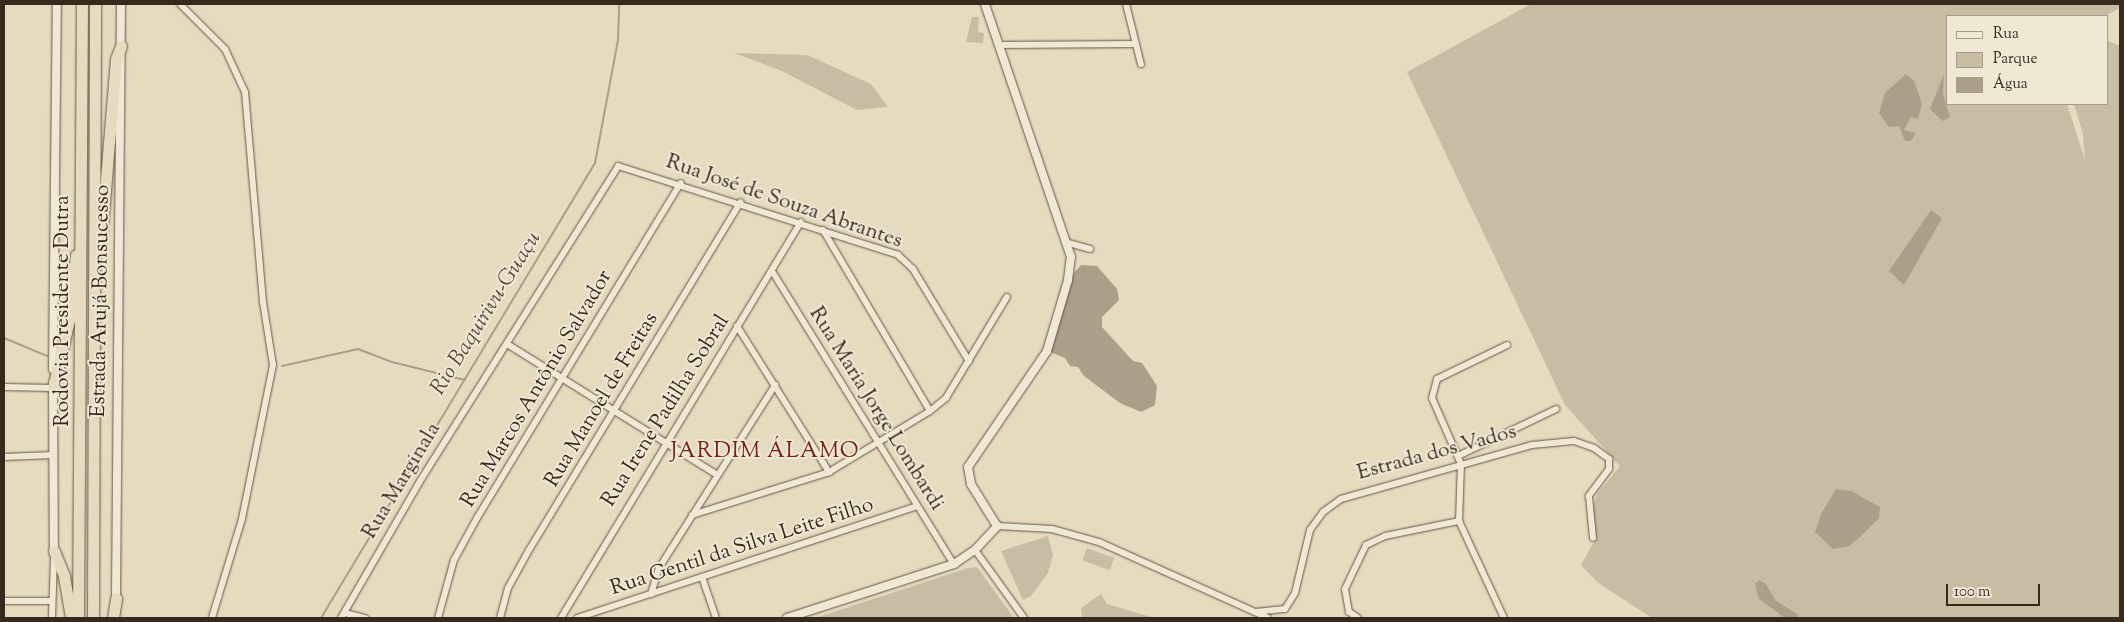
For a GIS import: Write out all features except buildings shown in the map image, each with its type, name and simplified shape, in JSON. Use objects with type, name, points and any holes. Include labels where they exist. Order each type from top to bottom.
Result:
[{"type":"highway","name":"Rodovia Presidente Dutra","points":[[78,618],[83,216],[82,4]]},
{"type":"highway","name":"Rodovia Presidente Dutra","points":[[93,618],[96,4]]},
{"type":"highway","points":[[96,267],[105,209],[116,59],[121,46]]},
{"type":"highway","points":[[53,388],[69,320],[83,216]]},
{"type":"highway","points":[[54,552],[64,576],[71,618]]},
{"type":"highway","points":[[112,618],[116,598]]},
{"type":"street","points":[[52,618],[57,4]]},
{"type":"street","name":"Estrada Arujá Bonsucesso","points":[[116,598],[121,4]]},
{"type":"street","points":[[180,4],[225,49],[245,92],[262,294],[272,365],[242,519],[212,618]]},
{"type":"street","points":[[985,4],[1068,243],[1068,280],[1047,351],[968,467],[971,484],[997,526]]},
{"type":"street","points":[[1126,4],[1140,64]]},
{"type":"street","points":[[999,45],[1136,44]]},
{"type":"street","name":"Rua José de Souza Abrantes","points":[[624,165],[801,222],[906,261],[969,361]]},
{"type":"street","name":"Rua Marginala","points":[[343,616],[410,496],[507,344],[615,167],[624,165]]},
{"type":"street","name":"Rua Marcos Antônio Salvador","points":[[438,618],[454,560],[681,183]]},
{"type":"street","name":"Rua Manoel de Freitas","points":[[500,618],[513,577],[741,202]]},
{"type":"street","name":"Rua Irene Padilha Sobral","points":[[561,618],[665,441],[801,222]]},
{"type":"street","points":[[823,230],[930,411]]},
{"type":"street","points":[[1068,243],[1090,249]]},
{"type":"street","name":"Rua Maria Jorge Lombardi","points":[[772,271],[916,506],[954,564]]},
{"type":"street","points":[[692,515],[829,472],[879,445],[930,411],[946,398],[999,315],[1007,297]]},
{"type":"street","points":[[737,326],[829,472]]},
{"type":"street","points":[[507,344],[716,474]]},
{"type":"street","points":[[1504,618],[1459,521],[1461,464],[1435,408],[1434,384],[1446,373],[1507,345]]},
{"type":"street","points":[[651,594],[654,578],[716,474],[775,385]]},
{"type":"street","points":[[4,386],[53,388]]},
{"type":"street","points":[[1458,456],[1556,409]]},
{"type":"street","name":"Estrada dos Vados","points":[[1256,612],[1278,612],[1291,602],[1310,530],[1332,505],[1363,490],[1552,441],[1574,441],[1601,452],[1610,464],[1589,496],[1593,538]]},
{"type":"street","points":[[4,457],[54,455]]},
{"type":"street","name":"Rua Gentil da Silva Leite Filho","points":[[577,618],[916,506]]},
{"type":"street","points":[[1358,618],[1349,612],[1345,589],[1366,545],[1386,536],[1459,521]]},
{"type":"street","points":[[787,618],[954,564],[975,550],[997,526]]},
{"type":"street","points":[[997,526],[1052,529],[1099,542],[1268,618]]},
{"type":"street","points":[[975,550],[1024,618]]},
{"type":"street","points":[[702,577],[716,618]]},
{"type":"street","points":[[4,601],[52,601]]},
{"type":"street","points":[[343,616],[365,618]]},
{"type":"green space","points":[[1531,4],[2120,4],[2120,8],[2107,15],[1946,15],[1946,105],[2067,105],[2085,160],[2083,134],[2074,105],[2109,105],[2109,41],[2120,46],[2120,618],[1652,618],[1597,582],[1581,565],[1596,538],[1593,506],[1597,494],[1620,466],[1565,405],[1407,72]]},
{"type":"green space","points":[[972,17],[979,17],[978,32],[984,33],[983,43],[966,42]]},
{"type":"green space","points":[[734,53],[807,55],[871,84],[888,107],[857,110],[782,71]]},
{"type":"green space","points":[[1048,536],[1053,555],[1048,573],[1031,596],[1023,600],[1001,551]]},
{"type":"green space","points":[[1087,548],[1114,558],[1110,570],[1083,560]]},
{"type":"green space","points":[[977,567],[1014,618],[815,618],[968,568]]},
{"type":"green space","points":[[1101,594],[1107,604],[1155,618],[1082,618],[1081,608]]},
{"type":"water","points":[[1906,74],[1914,81],[1922,104],[1918,119],[1911,117],[1904,130],[1916,133],[1911,141],[1905,141],[1899,126],[1889,127],[1879,113],[1885,93]]},
{"type":"water","points":[[1944,74],[1943,94],[1950,117],[1943,121],[1930,109]]},
{"type":"water","points":[[1931,210],[1942,218],[1904,285],[1889,271]]},
{"type":"water","points":[[1081,265],[1097,266],[1117,289],[1119,300],[1102,317],[1102,327],[1133,361],[1142,363],[1157,386],[1155,405],[1141,412],[1120,403],[1084,376],[1078,367],[1070,366],[1065,358],[1050,352],[1074,273]]},
{"type":"water","points":[[1836,489],[1851,491],[1880,507],[1879,518],[1860,537],[1849,546],[1833,549],[1815,532],[1821,514]]},
{"type":"water","points":[[1759,580],[1766,584],[1775,600],[1797,614],[1798,618],[1785,618],[1759,599],[1755,584]]},
{"type":"waterway","name":"Rio Baquirivu-Guaçu","points":[[321,618],[595,163],[618,40],[619,4]]},
{"type":"waterway","points":[[4,338],[47,356]]},
{"type":"waterway","points":[[282,366],[358,349],[392,362],[465,380]]},
{"type":"district","name":"JARDIM ÁLAMO","points":[[765,453]]}]
